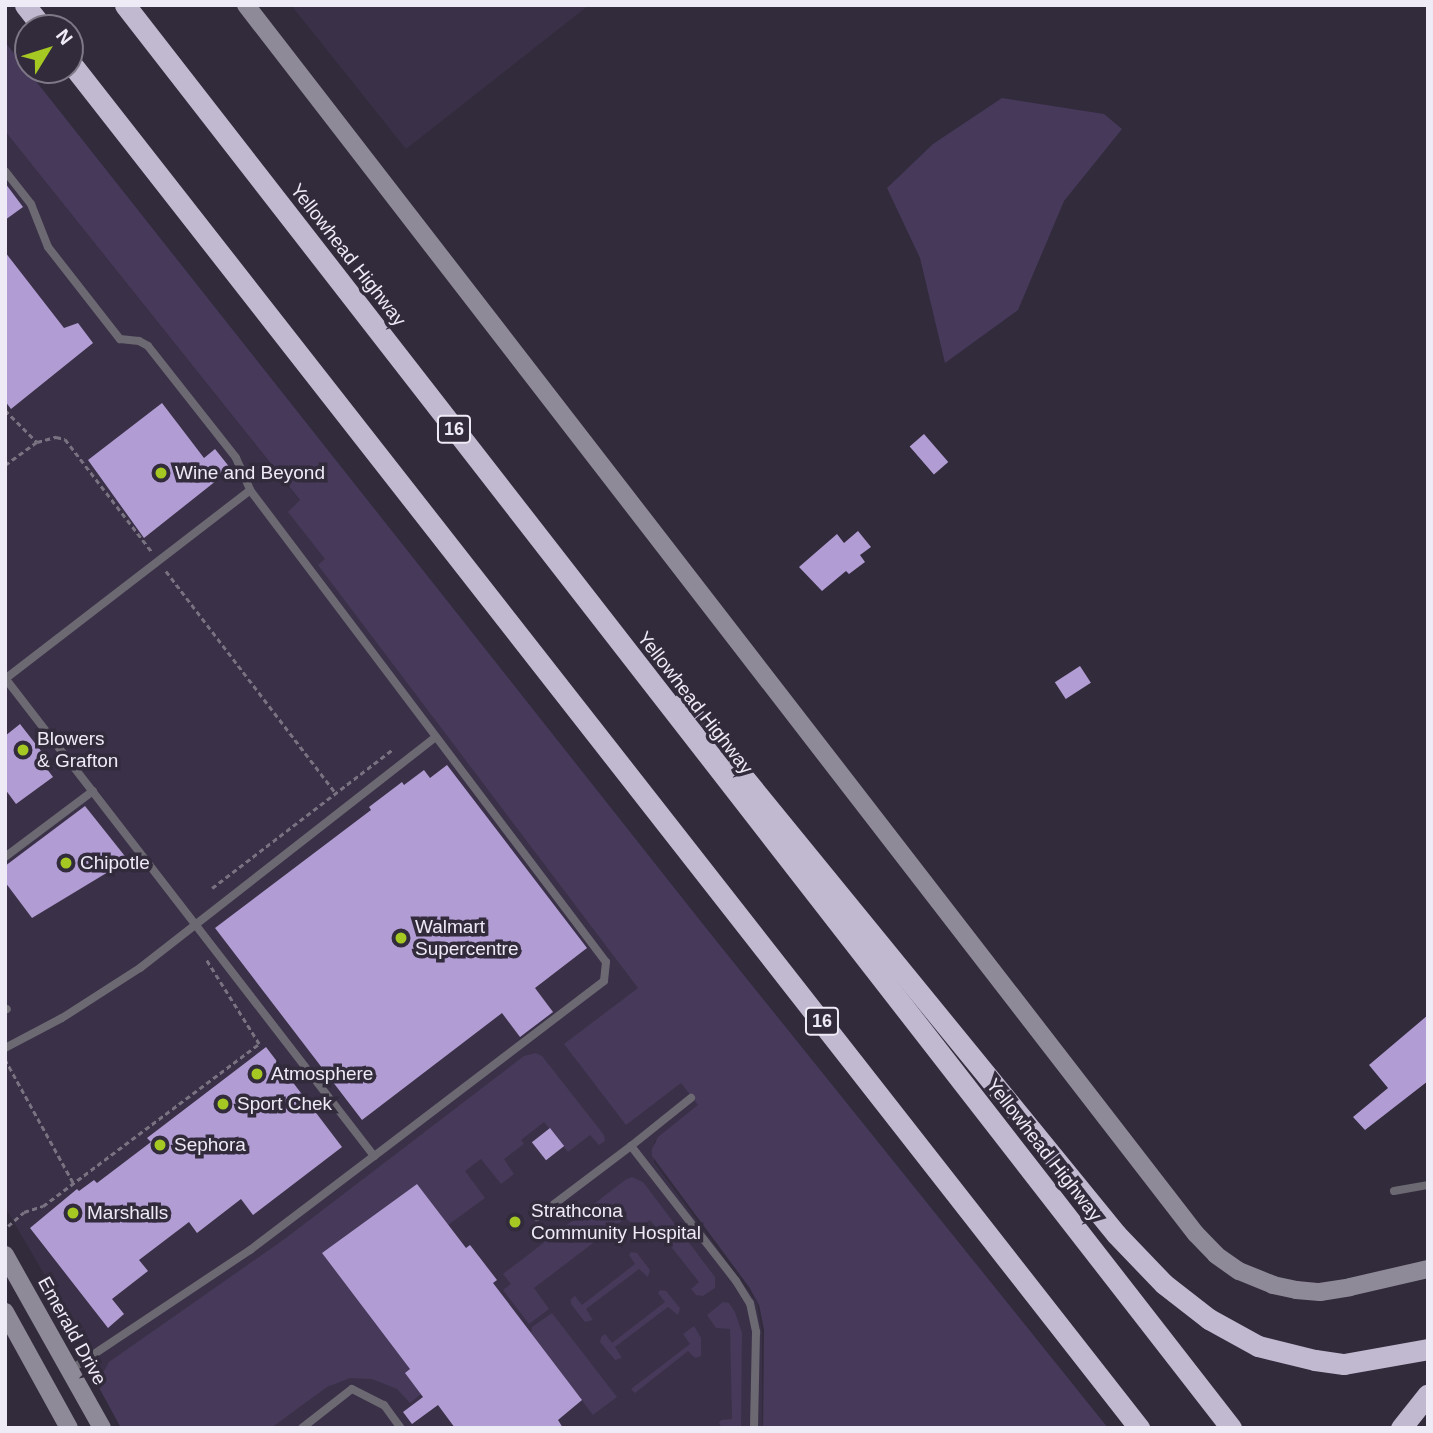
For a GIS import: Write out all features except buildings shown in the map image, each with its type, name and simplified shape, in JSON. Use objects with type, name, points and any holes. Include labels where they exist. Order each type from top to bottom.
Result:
[{"type":"highway","name":"Yellowhead Highway","points":[[125,5],[1231,1428]]},
{"type":"highway","name":"16","points":[[84,80],[1139,1428]]},
{"type":"highway","points":[[590,604],[691,711],[1116,1234],[1164,1284],[1191,1307],[1237,1336],[1258,1346],[1281,1352],[1344,1364],[1428,1349]]},
{"type":"highway","points":[[1401,1428],[1407,1416],[1428,1394]]},
{"type":"street","points":[[246,5],[1196,1234],[1216,1255],[1239,1271],[1273,1285],[1296,1290],[1320,1292],[1428,1269]]},
{"type":"street","name":"Emerald Drive","points":[[5,1255],[102,1428]]},
{"type":"street","points":[[5,1312],[69,1428]]},
{"type":"lane","points":[[5,171],[31,204],[48,247],[120,339],[139,341],[148,346],[236,458],[250,491],[600,951],[606,970],[604,981],[250,1250],[70,1370]]},
{"type":"lane","points":[[250,491],[5,678],[374,1156]]},
{"type":"lane","points":[[5,1048],[99,995],[140,968],[436,737]]},
{"type":"lane","points":[[5,857],[93,790]]},
{"type":"lane","points":[[537,1217],[691,1098]]},
{"type":"lane","points":[[631,1146],[736,1281],[750,1303],[756,1332],[754,1428]]},
{"type":"lane","points":[[1394,1191],[1428,1185]]},
{"type":"lane","points":[[302,1428],[352,1389],[384,1405],[401,1428]]},
{"type":"path","points":[[5,410],[17,419],[37,442]]},
{"type":"path","points":[[5,465],[37,442],[61,437],[108,493],[336,793]]},
{"type":"path","points":[[212,888],[392,750]]},
{"type":"path","points":[[8,1226],[74,1182],[259,1044],[201,951]]},
{"type":"path","points":[[5,1059],[74,1182]]},
{"type":"shaded area","points":[[291,5],[589,5],[406,149]]},
{"type":"shaded area","points":[[5,42],[14,53],[14,84],[38,84],[706,928],[1108,1428],[763,1428],[764,1330],[759,1305],[749,1287],[652,1156],[652,1149],[658,1137],[698,1105],[681,1083],[626,1125],[564,1044],[638,988],[318,565],[325,559],[288,512],[300,500],[5,131]]},
{"type":"shaded area","points":[[1002,98],[1104,114],[1122,129],[1064,201],[1018,310],[945,363],[920,258],[887,188],[933,144]]},
{"type":"shaded area","points":[[5,131],[309,512],[722,1090],[654,1142],[654,1162],[757,1303],[762,1332],[762,1428],[137,1428],[113,1392],[5,1207]]},
{"type":"shaded area","points":[[536,1053],[542,1056],[604,1135],[605,1141],[599,1145],[590,1135],[568,1152],[544,1122],[521,1140],[524,1144],[504,1159],[514,1174],[501,1184],[481,1159],[465,1171],[485,1198],[448,1225],[417,1184],[322,1253],[410,1365],[421,1394],[410,1403],[397,1389],[372,1379],[350,1378],[327,1387],[271,1428],[121,1428],[97,1384],[109,1362],[286,1238],[524,1056]]},
{"type":"shaded area","points":[[632,1177],[643,1182],[715,1277],[715,1288],[703,1296],[696,1295],[691,1289],[699,1282],[650,1220],[637,1229],[626,1218],[534,1288],[549,1309],[529,1324],[503,1290],[511,1284],[503,1274]]},
{"type":"shaded area","points":[[631,1252],[637,1253],[650,1270],[648,1277],[639,1269],[586,1309],[593,1320],[585,1322],[571,1304],[571,1299],[575,1296],[582,1305],[635,1264],[629,1255]]},
{"type":"shaded area","points":[[660,1290],[666,1291],[680,1308],[678,1315],[668,1307],[615,1347],[622,1358],[615,1360],[600,1342],[601,1337],[605,1334],[612,1343],[665,1302],[658,1293]]},
{"type":"shaded area","points":[[723,1302],[729,1303],[735,1312],[742,1333],[741,1428],[722,1428],[719,1423],[721,1420],[732,1419],[730,1329],[716,1328],[707,1315]]},
{"type":"shaded area","points":[[552,1313],[617,1397],[593,1415],[531,1333],[532,1327]]},
{"type":"shaded area","points":[[694,1326],[701,1338],[701,1356],[695,1358],[688,1351],[635,1393],[631,1389],[690,1344],[683,1334]]},
{"type":"place","name":"Wine and Beyond","points":[[161,473]]},
{"type":"place","name":"Blowers & Grafton","points":[[23,750]]},
{"type":"place","name":"Chipotle","points":[[66,863]]},
{"type":"place","name":"Walmart Supercentre","points":[[401,938]]},
{"type":"place","name":"Atmosphere","points":[[257,1074]]},
{"type":"place","name":"Sport Chek","points":[[223,1104]]},
{"type":"place","name":"Sephora","points":[[160,1145]]},
{"type":"place","name":"Marshalls","points":[[73,1213]]},
{"type":"place","name":"Strathcona Community Hospital","points":[[515,1222]]}]
